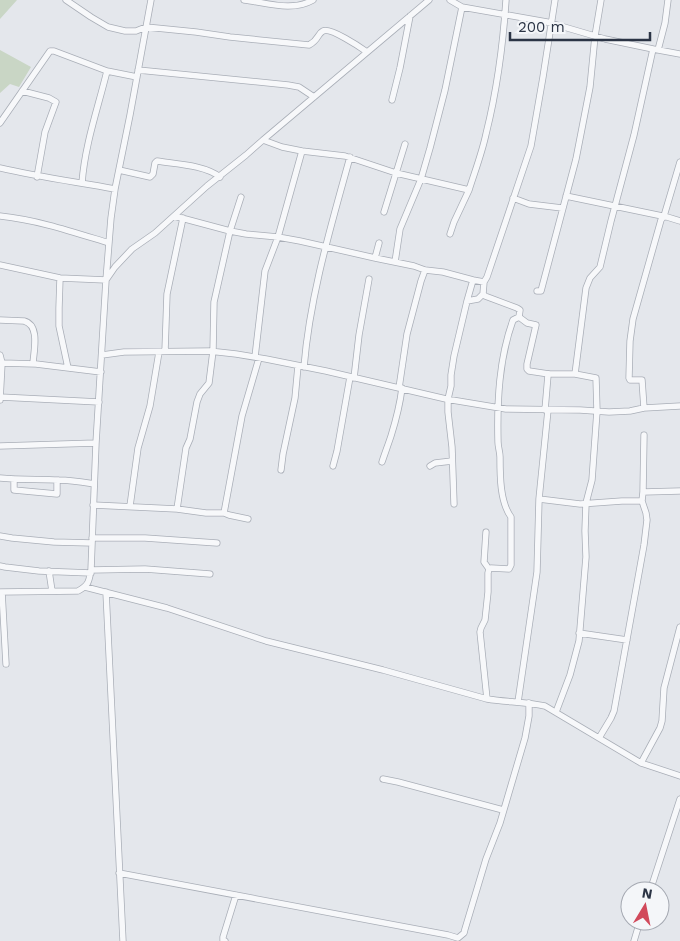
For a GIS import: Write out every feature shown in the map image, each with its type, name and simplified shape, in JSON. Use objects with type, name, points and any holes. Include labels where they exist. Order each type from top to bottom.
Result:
[{"type":"street","points":[[66,0],[90,18],[108,26],[124,30],[136,31],[146,27],[309,44],[314,42],[322,31],[328,30],[367,52]]},
{"type":"street","points":[[6,664],[1,592],[78,591],[85,587],[90,580],[96,443],[109,244],[115,189],[151,0]]},
{"type":"street","points":[[244,0],[291,7],[304,5],[313,0]]},
{"type":"street","points":[[106,280],[132,249],[155,233],[207,186],[429,0]]},
{"type":"street","points":[[450,0],[462,7],[552,24],[595,36],[680,54]]},
{"type":"street","points":[[450,234],[481,156],[492,107],[506,0]]},
{"type":"street","points":[[467,301],[478,299],[483,294],[484,282],[521,180],[531,146],[555,0]]},
{"type":"street","points":[[537,291],[541,291],[576,159],[590,87],[601,0]]},
{"type":"street","points":[[575,374],[586,288],[590,278],[600,267],[656,50],[665,23],[668,0]]},
{"type":"street","points":[[395,262],[400,229],[421,179],[445,90],[462,7]]},
{"type":"street","points":[[392,100],[410,16]]},
{"type":"street","points":[[0,123],[50,51],[106,71],[137,77]]},
{"type":"street","points":[[138,70],[288,85],[299,87],[314,97]]},
{"type":"street","points":[[82,183],[84,156],[106,71]]},
{"type":"street","points":[[22,90],[56,102],[46,132],[37,176]]},
{"type":"street","points":[[263,140],[302,151],[350,158],[396,173],[469,190]]},
{"type":"street","points":[[384,212],[405,144]]},
{"type":"street","points":[[224,513],[236,446],[254,376],[265,272],[278,237],[302,151]]},
{"type":"street","points":[[281,470],[314,294],[350,158]]},
{"type":"street","points":[[119,170],[150,177],[153,174],[155,162],[157,161],[200,168],[215,173],[220,177]]},
{"type":"street","points":[[644,408],[642,380],[631,380],[629,378],[630,341],[633,319],[661,220],[664,216],[680,162]]},
{"type":"street","points":[[0,168],[115,189]]},
{"type":"street","points":[[566,196],[664,216],[680,222]]},
{"type":"street","points":[[177,509],[186,448],[192,431],[197,402],[200,394],[209,383],[213,351],[214,302],[230,231],[242,197]]},
{"type":"street","points":[[514,198],[529,204],[562,208]]},
{"type":"street","points":[[0,216],[47,224],[109,244]]},
{"type":"street","points":[[174,216],[230,231],[326,246],[484,282]]},
{"type":"street","points":[[130,506],[138,448],[162,352],[167,294],[183,218]]},
{"type":"street","points":[[375,258],[379,243]]},
{"type":"street","points":[[0,267],[60,278],[106,280]]},
{"type":"street","points":[[382,462],[397,415],[407,334],[425,270]]},
{"type":"street","points":[[60,278],[59,326],[68,368]]},
{"type":"street","points":[[333,466],[352,377],[369,279]]},
{"type":"street","points":[[454,504],[448,400],[454,356],[473,280]]},
{"type":"street","points":[[483,294],[520,310],[519,316],[513,320],[504,352],[498,408],[501,481],[505,505],[511,517],[511,565],[509,569],[489,569]]},
{"type":"street","points":[[519,316],[522,320],[536,325],[527,370],[549,374],[575,374],[596,378],[598,412],[591,486],[586,503],[586,557],[577,652],[556,712]]},
{"type":"street","points":[[0,320],[24,321],[32,326],[34,337],[33,363]]},
{"type":"street","points":[[102,354],[213,351],[257,357],[448,400],[498,408],[571,409],[609,412],[680,406]]},
{"type":"street","points":[[0,355],[2,363],[0,398],[13,396],[99,402]]},
{"type":"street","points":[[2,363],[33,363],[101,372]]},
{"type":"street","points":[[518,702],[537,572],[539,499],[549,374]]},
{"type":"street","points":[[599,738],[612,718],[614,711],[646,535],[646,513],[642,501],[644,435]]},
{"type":"street","points":[[0,446],[96,443]]},
{"type":"street","points":[[430,466],[435,463],[452,461]]},
{"type":"street","points":[[0,478],[14,480],[58,480],[94,484]]},
{"type":"street","points":[[14,480],[14,490],[56,494],[58,480]]},
{"type":"street","points":[[45,480],[45,493]]},
{"type":"street","points":[[643,492],[680,490]]},
{"type":"street","points":[[539,499],[580,504],[642,501]]},
{"type":"street","points":[[93,505],[224,513],[248,519]]},
{"type":"street","points":[[486,532],[484,562],[489,569],[488,592],[485,620],[480,632],[487,699]]},
{"type":"street","points":[[0,536],[54,542],[145,538],[217,543]]},
{"type":"street","points":[[0,566],[49,571],[91,572],[144,569],[210,574]]},
{"type":"street","points":[[49,571],[52,591]]},
{"type":"street","points":[[85,587],[167,608],[266,641],[383,670],[487,699],[545,706],[641,763],[660,771],[680,776]]},
{"type":"street","points":[[106,592],[123,941]]},
{"type":"street","points":[[641,763],[662,721],[664,688],[680,627]]},
{"type":"street","points":[[579,633],[627,640]]},
{"type":"street","points":[[119,873],[458,938],[464,933],[486,859],[504,810],[525,738],[529,703]]},
{"type":"street","points":[[383,780],[398,782],[504,810]]},
{"type":"street","points":[[653,881],[680,799]]},
{"type":"street","points":[[225,941],[223,937],[236,895]]},
{"type":"green space","points":[[0,0],[17,0],[0,19]]},
{"type":"green space","points":[[0,50],[31,67],[19,87],[10,84],[0,93]]}]
